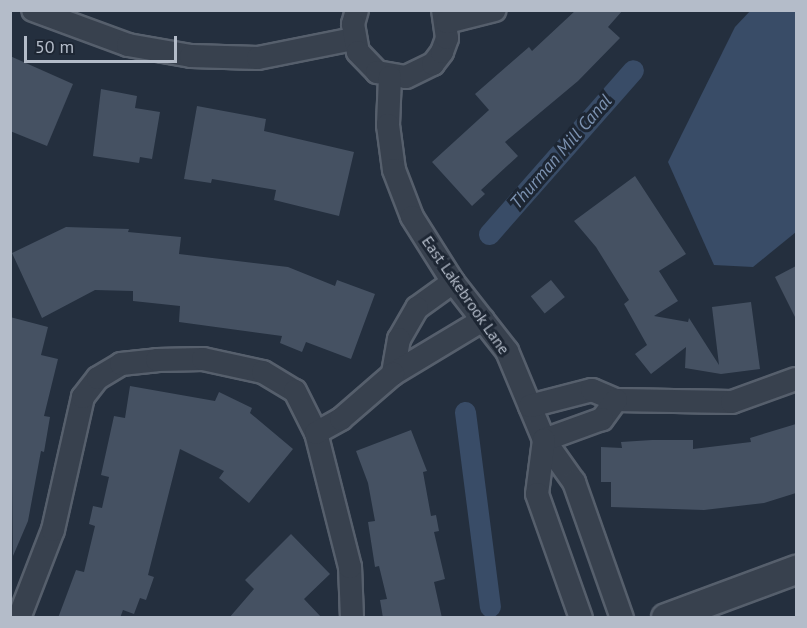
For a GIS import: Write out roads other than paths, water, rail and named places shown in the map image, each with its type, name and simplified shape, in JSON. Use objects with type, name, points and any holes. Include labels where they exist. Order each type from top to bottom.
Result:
[{"type":"street","points":[[33,10],[128,45],[191,56],[258,58],[353,39]]},
{"type":"street","points":[[357,10],[353,39],[366,64],[390,77],[406,77],[433,64],[447,38],[445,16],[495,10]]},
{"type":"street","name":"East Lakebrook Lane","points":[[390,77],[388,125],[394,170],[412,217],[453,282],[507,351],[544,440],[574,482],[622,618]]},
{"type":"street","points":[[393,374],[399,339],[417,308],[453,282]]},
{"type":"street","points":[[316,433],[340,419],[393,374],[483,320]]},
{"type":"street","points":[[19,618],[53,530],[83,397],[98,378],[121,364],[203,359],[263,372],[295,392],[316,433],[350,567],[352,618]]},
{"type":"street","points":[[530,406],[592,390],[616,400],[732,402],[796,379]]},
{"type":"street","points":[[544,440],[602,419],[616,400]]},
{"type":"street","name":"East Lakebrook Lane","points":[[544,440],[537,494],[581,618]]},
{"type":"street","points":[[666,618],[796,570]]},
{"type":"water","points":[[751,10],[796,11],[796,232],[753,267],[714,265],[668,162],[735,27]]},
{"type":"waterway","name":"Thurman Mill Canal","points":[[489,234],[633,70]]},
{"type":"waterway","name":"Thurman Mill Canal","points":[[465,412],[490,606]]}]
